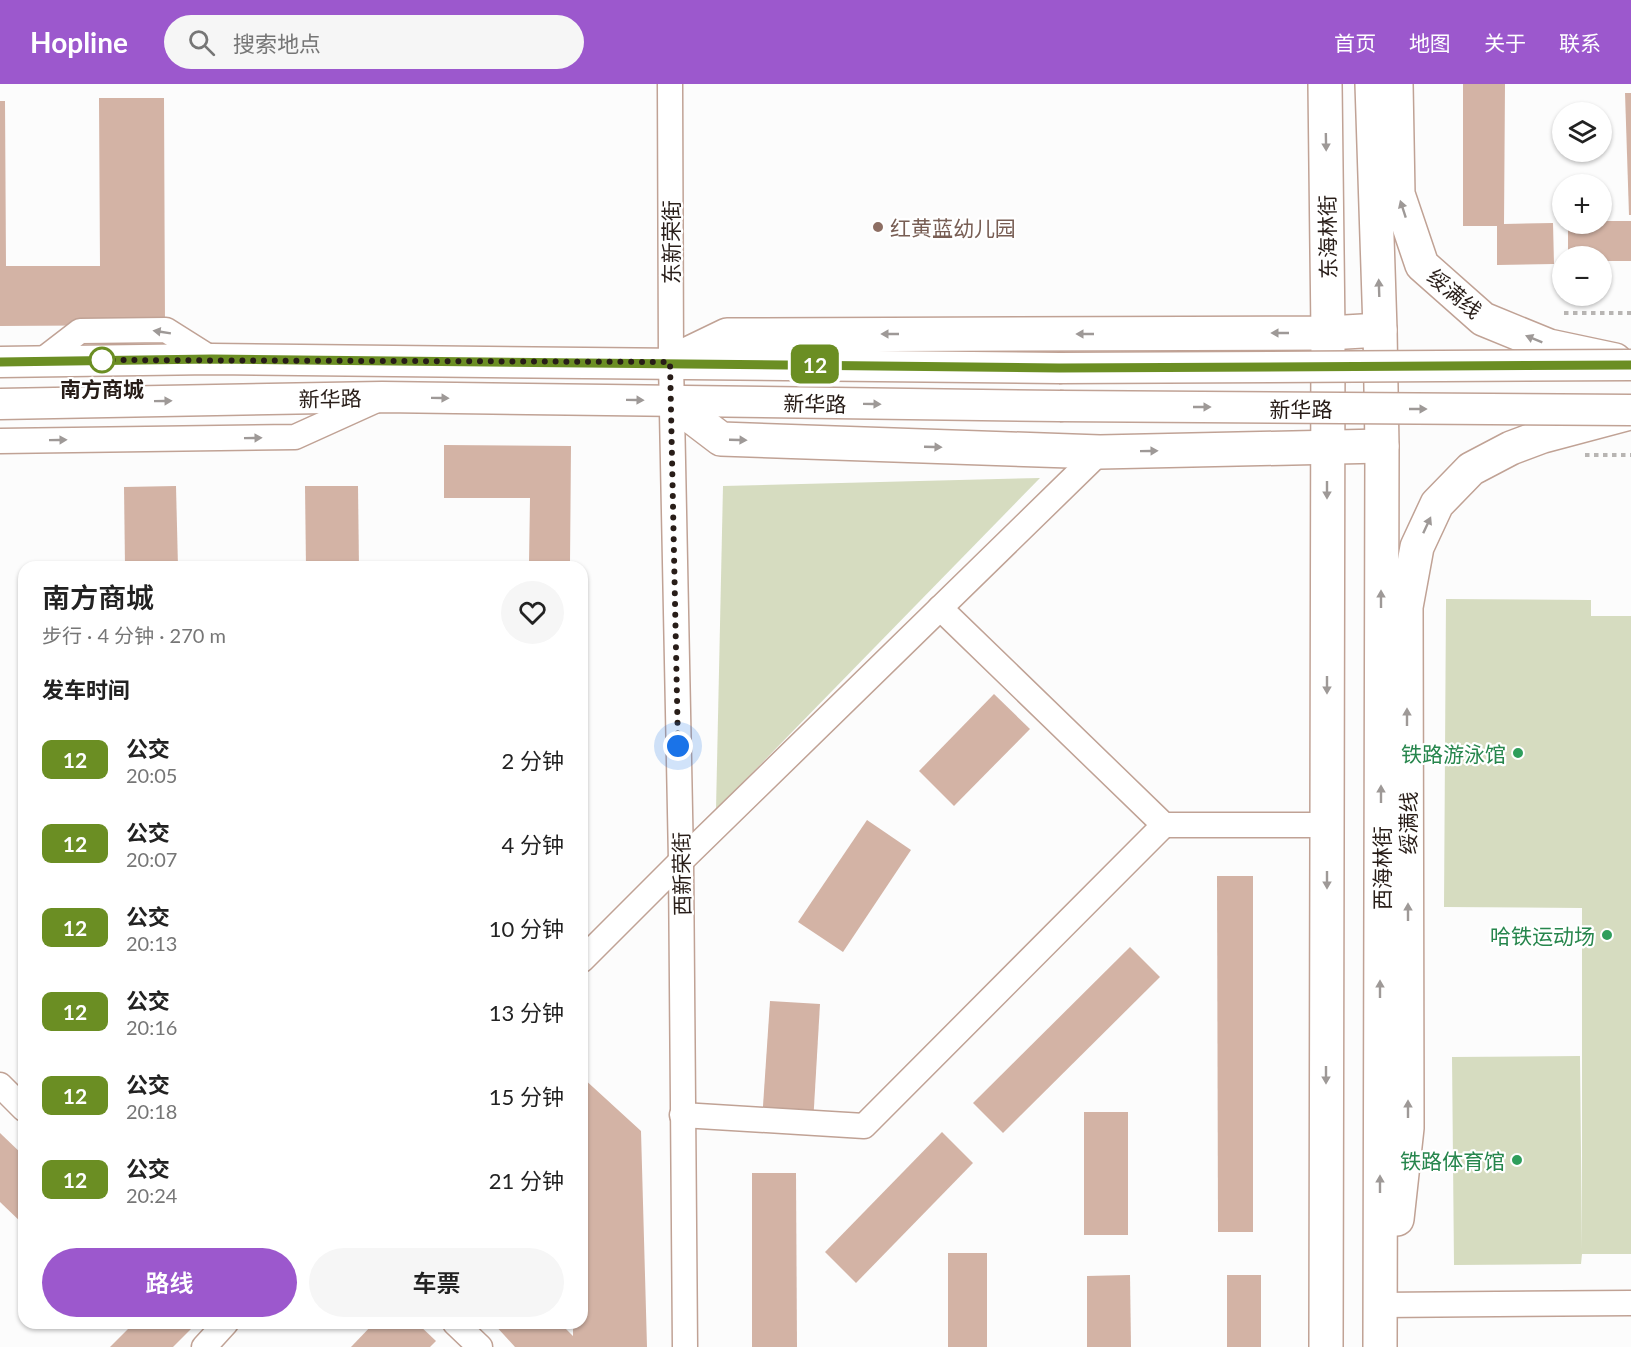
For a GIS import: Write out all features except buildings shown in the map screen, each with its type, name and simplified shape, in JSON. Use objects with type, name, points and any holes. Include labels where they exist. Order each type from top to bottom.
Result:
[{"type":"highway","name":"东海林街","points":[[1325,84],[1327,447]]},
{"type":"highway","points":[[670,362],[727,335],[1328,333],[1380,330],[1372,84]]},
{"type":"highway","name":"绥满线","points":[[1396,84],[1398,194],[1422,265],[1483,319],[1549,346],[1631,364]]},
{"type":"highway","name":"西海林街","points":[[1380,330],[1382,446],[1380,1347]]},
{"type":"highway","points":[[671,401],[722,439],[1100,452],[1382,446]]},
{"type":"highway","name":"绥满线","points":[[1380,1298],[1400,1208],[1407,1128],[1406,607],[1417,547],[1437,504],[1471,469],[1511,448],[1543,436],[1631,411]]},
{"type":"highway","points":[[1326,1347],[1327,447]]},
{"type":"main road","name":"新华路","points":[[0,362],[212,359],[670,362],[1059,368],[1631,364]]},
{"type":"main road","name":"新华路","points":[[0,404],[382,397],[1631,411]]},
{"type":"street","name":"东新荣街","points":[[670,84],[671,401]]},
{"type":"street","points":[[0,441],[295,437],[382,397]]},
{"type":"street","name":"西新荣街","points":[[671,401],[681,861],[685,1347]]},
{"type":"street","points":[[588,954],[1100,452]]},
{"type":"street","points":[[940,608],[1164,825],[1327,825]]},
{"type":"street","points":[[682,1115],[864,1126],[1164,825]]},
{"type":"street","points":[[0,1085],[18,1103]]},
{"type":"street","points":[[1380,1298],[1631,1303]]},
{"type":"street","points":[[204,1347],[220,1329]]},
{"type":"street","points":[[460,1329],[480,1347]]},
{"type":"path","points":[[1564,313],[1631,313]]},
{"type":"path","points":[[1576,455],[1631,455]]},
{"type":"green space","points":[[1040,478],[716,810],[723,486]]},
{"type":"green space","points":[[1446,599],[1591,600],[1591,616],[1631,616],[1631,1254],[1582,1254],[1581,1264],[1454,1265],[1452,1057],[1580,1056],[1582,1250],[1582,908],[1444,907]]},
{"type":"bus line","name":"12","points":[[0,362],[212,359],[670,362],[1059,368],[1631,365]]},
{"type":"place","name":"红黄蓝幼儿园","points":[[878,227]]},
{"type":"place","name":"南方商城","points":[[102,360]]},
{"type":"place","name":"铁路游泳馆","points":[[1518,753]]},
{"type":"place","name":"哈铁运动场","points":[[1607,935]]},
{"type":"place","name":"铁路体育馆","points":[[1517,1160]]},
{"type":"route","points":[[102,360],[670,362],[678,746]]}]
